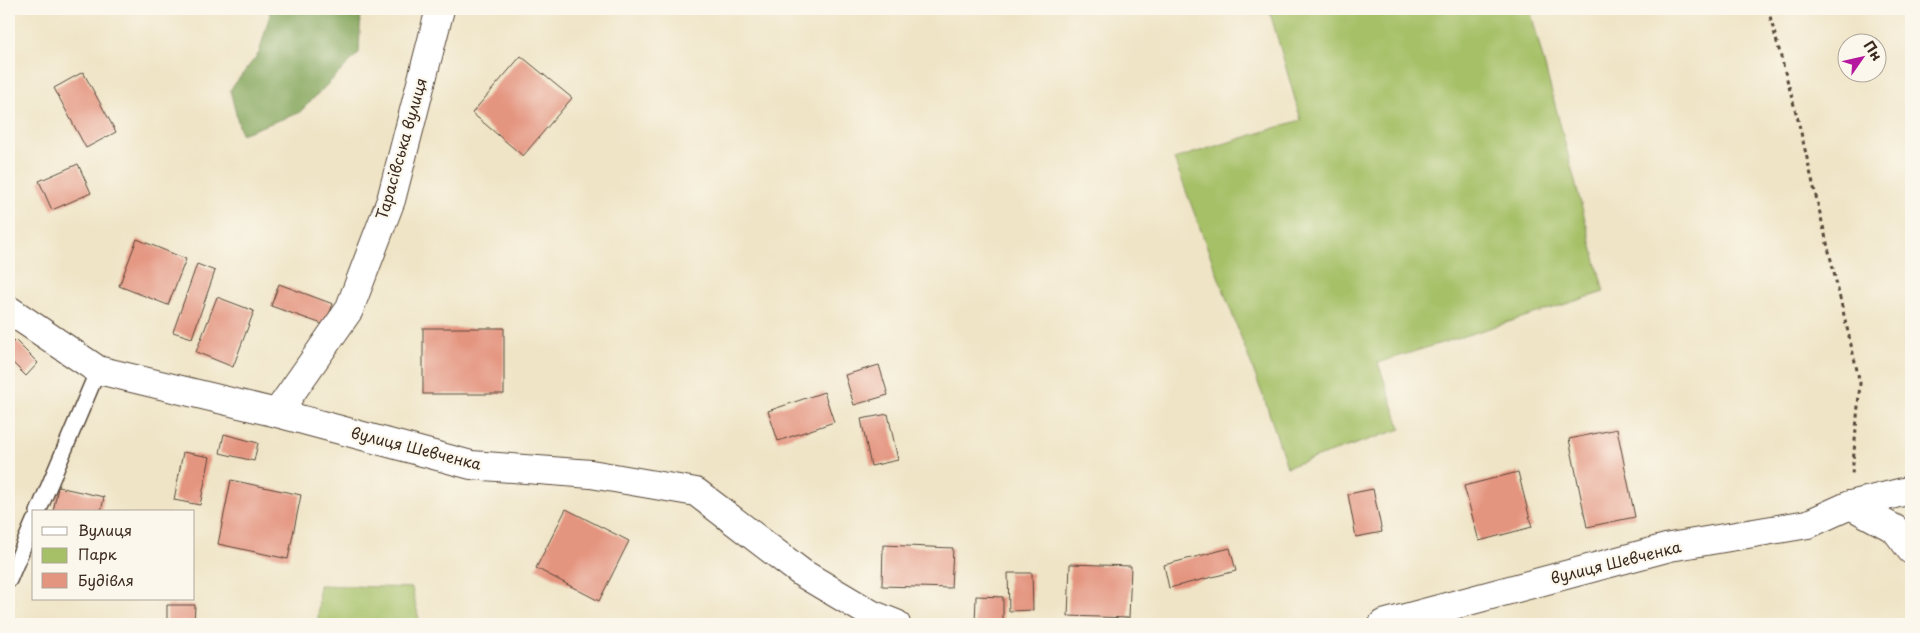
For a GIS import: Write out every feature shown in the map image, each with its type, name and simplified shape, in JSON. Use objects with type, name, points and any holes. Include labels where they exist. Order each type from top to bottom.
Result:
[{"type":"street","name":"Тарасівська вулиця","points":[[277,413],[349,310],[391,200],[440,9]]},
{"type":"street","name":"вулиця Шевченка","points":[[9,310],[98,370],[277,413],[471,465],[591,474],[696,492],[802,573],[871,614],[896,624]]},
{"type":"street","name":"вулиця Шевченка","points":[[1382,624],[1670,548],[1808,524],[1850,505],[1911,490]]},
{"type":"street","points":[[1850,505],[1895,529],[1911,550]]},
{"type":"lane","points":[[39,510],[98,370]]},
{"type":"lane","points":[[9,580],[32,526]]},
{"type":"path","points":[[1768,9],[1798,120],[1860,383],[1850,505]]},
{"type":"green space","points":[[267,9],[361,9],[359,53],[299,113],[241,134],[230,90],[259,53],[270,14]]},
{"type":"green space","points":[[1269,9],[1530,9],[1604,292],[1378,363],[1401,429],[1287,467],[1266,404],[1174,159],[1301,120]]},
{"type":"green space","points":[[319,585],[412,588],[420,624],[318,624]]},
{"type":"building","points":[[521,56],[572,98],[523,156],[472,113]]},
{"type":"building","points":[[83,72],[116,132],[86,148],[54,88]]},
{"type":"building","points":[[78,164],[91,193],[52,210],[39,181]]},
{"type":"building","points":[[137,239],[186,259],[168,305],[119,286]]},
{"type":"building","points":[[197,264],[215,271],[192,338],[173,332]]},
{"type":"building","points":[[279,284],[333,304],[325,325],[271,306]]},
{"type":"building","points":[[217,297],[254,311],[233,367],[196,352]]},
{"type":"building","points":[[423,328],[504,328],[504,394],[423,394]]},
{"type":"building","points":[[15,340],[38,363],[26,376],[9,359],[9,346]]},
{"type":"building","points":[[879,365],[888,395],[854,405],[845,375]]},
{"type":"building","points":[[824,392],[834,422],[778,441],[768,411]]},
{"type":"building","points":[[888,414],[898,460],[871,466],[861,419]]},
{"type":"building","points":[[1617,429],[1635,517],[1587,527],[1569,439]]},
{"type":"building","points":[[224,434],[258,443],[254,461],[220,453]]},
{"type":"building","points":[[183,452],[210,457],[200,505],[174,500]]},
{"type":"building","points":[[1518,472],[1532,527],[1479,541],[1464,486]]},
{"type":"building","points":[[231,480],[301,495],[288,559],[218,544]]},
{"type":"building","points":[[58,487],[104,497],[101,510],[53,510]]},
{"type":"building","points":[[1373,489],[1382,532],[1356,537],[1348,494]]},
{"type":"building","points":[[566,509],[629,541],[599,601],[536,568]]},
{"type":"building","points":[[883,545],[953,548],[951,588],[882,586]]},
{"type":"building","points":[[1230,548],[1236,571],[1169,588],[1164,565]]},
{"type":"building","points":[[1070,564],[1131,566],[1129,618],[1068,616]]},
{"type":"building","points":[[1008,573],[1032,573],[1033,610],[1009,611]]},
{"type":"building","points":[[976,596],[1003,597],[1003,624],[975,624]]},
{"type":"building","points":[[167,605],[195,605],[194,624],[167,624]]}]
